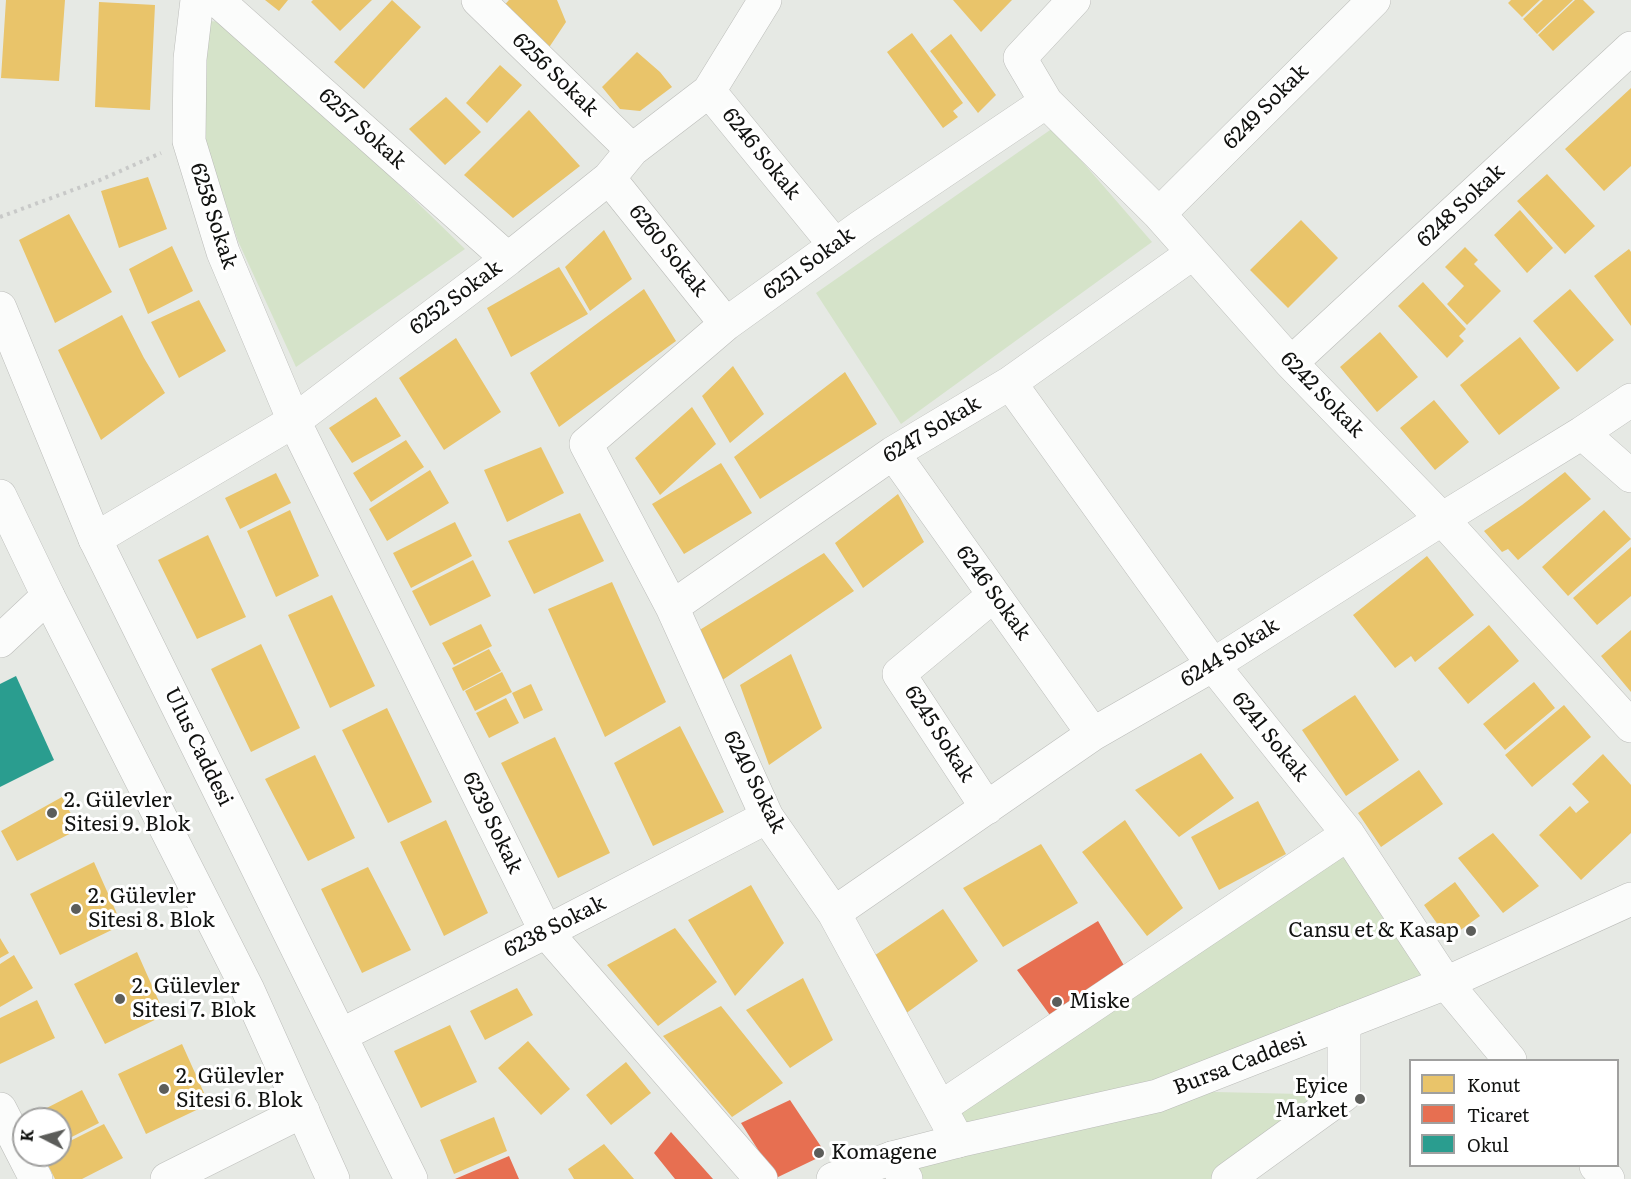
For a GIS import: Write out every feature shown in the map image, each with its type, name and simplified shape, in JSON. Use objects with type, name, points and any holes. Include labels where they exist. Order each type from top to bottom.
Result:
[{"type":"street","name":"6258 Sokak","points":[[197,0],[190,59],[189,141],[223,252],[294,421]]},
{"type":"street","name":"6257 Sokak","points":[[217,0],[508,259]]},
{"type":"street","name":"6256 Sokak","points":[[478,0],[632,150]]},
{"type":"street","name":"6252 Sokak","points":[[95,539],[294,421],[508,259],[609,178],[632,150],[709,91],[765,0]]},
{"type":"street","name":"6242 Sokak","points":[[1074,0],[1020,58],[1046,102],[1159,214],[1291,363],[1442,519],[1631,726]]},
{"type":"street","name":"6249 Sokak","points":[[1159,214],[1374,0]]},
{"type":"street","name":"6248 Sokak","points":[[1291,363],[1631,48]]},
{"type":"street","name":"6246 Sokak","points":[[709,91],[835,245]]},
{"type":"street","name":"6251 Sokak","points":[[585,444],[726,324],[835,245],[1046,102]]},
{"type":"street","name":"6260 Sokak","points":[[609,178],[726,324]]},
{"type":"street","name":"6247 Sokak","points":[[672,607],[893,453],[1010,383],[1192,253]]},
{"type":"street","name":"Ulus Caddesi","points":[[0,308],[95,539],[411,1179]]},
{"type":"street","name":"6241 Sokak","points":[[1010,383],[1213,665],[1348,834],[1446,983],[1509,1059]]},
{"type":"street","name":"6244 Sokak","points":[[834,913],[1094,734],[1213,665],[1631,400]]},
{"type":"street","name":"6239 Sokak","points":[[294,421],[546,932],[760,1179]]},
{"type":"street","points":[[1582,433],[1631,476]]},
{"type":"street","name":"6240 Sokak","points":[[585,444],[672,607],[766,816],[834,913],[958,1141]]},
{"type":"street","name":"6246 Sokak","points":[[893,453],[1094,734]]},
{"type":"street","points":[[0,496],[48,596],[248,990],[333,1179]]},
{"type":"street","name":"6245 Sokak","points":[[987,808],[899,674],[994,595]]},
{"type":"street","points":[[5,629],[48,596]]},
{"type":"street","name":"6238 Sokak","points":[[341,1035],[546,932],[766,816]]},
{"type":"street","points":[[940,1108],[1348,834]]},
{"type":"street","name":"Bursa Caddesi","points":[[833,1179],[886,1171],[958,1141],[1157,1096],[1446,983],[1631,899]]},
{"type":"street","points":[[1228,1179],[1344,1095],[1344,1023]]},
{"type":"street","points":[[0,1109],[36,1179]]},
{"type":"street","points":[[167,1179],[303,1111]]},
{"type":"path","points":[[0,217],[100,180],[189,141]]},
{"type":"green space","points":[[203,21],[232,22],[465,249],[296,367],[238,241],[205,141]]},
{"type":"green space","points":[[1053,128],[1152,242],[901,424],[816,293]]},
{"type":"green space","points":[[1348,834],[1446,983],[1174,1091],[1344,1095],[1228,1179],[906,1179],[892,1158],[958,1141],[940,1108]]},
{"type":"building: Konut","points":[[6,0],[65,0],[59,81],[1,78]]},
{"type":"building: Konut","points":[[265,0],[288,0],[279,11]]},
{"type":"building: Konut","points":[[313,0],[372,0],[340,31],[311,2]]},
{"type":"building: Konut","points":[[392,0],[421,27],[364,89],[334,62]]},
{"type":"building: Konut","points":[[509,0],[557,0],[566,22],[546,52],[500,10]]},
{"type":"building: Konut","points":[[953,0],[1012,0],[981,32]]},
{"type":"building: Konut","points":[[1511,0],[1540,0],[1522,17],[1508,3]]},
{"type":"building: Konut","points":[[1543,0],[1573,0],[1537,34],[1523,19]]},
{"type":"building: Konut","points":[[1575,0],[1583,0],[1595,12],[1553,51],[1538,35]]},
{"type":"building: Konut","points":[[99,2],[155,5],[150,110],[95,107]]},
{"type":"building: Konut","points":[[912,33],[963,103],[953,111],[958,117],[943,128],[887,52]]},
{"type":"building: Konut","points":[[951,34],[996,95],[978,113],[930,51]]},
{"type":"building: Konut","points":[[637,52],[660,72],[672,87],[640,111],[620,109],[602,87]]},
{"type":"building: Konut","points":[[500,65],[522,85],[487,123],[466,103]]},
{"type":"building: Konut","points":[[1631,88],[1631,166],[1604,191],[1565,149]]},
{"type":"building: Konut","points":[[446,97],[481,132],[445,165],[409,129]]},
{"type":"building: Konut","points":[[529,110],[580,166],[513,218],[464,175]]},
{"type":"building: Konut","points":[[1547,174],[1595,226],[1565,254],[1517,201]]},
{"type":"building: Konut","points":[[148,177],[167,229],[119,248],[101,191]]},
{"type":"building: Konut","points":[[1520,210],[1553,248],[1527,273],[1494,235]]},
{"type":"building: Konut","points":[[69,214],[112,292],[55,323],[19,240]]},
{"type":"building: Konut","points":[[1301,220],[1338,258],[1288,308],[1250,270]]},
{"type":"building: Konut","points":[[604,230],[632,279],[590,311],[565,267]]},
{"type":"building: Konut","points":[[172,246],[193,291],[148,314],[129,269]]},
{"type":"building: Konut","points":[[1465,247],[1478,260],[1474,264],[1501,291],[1467,325],[1447,304],[1464,286],[1445,267]]},
{"type":"building: Konut","points":[[1629,249],[1631,252],[1631,326],[1594,276]]},
{"type":"building: Konut","points":[[559,267],[588,314],[511,357],[487,308]]},
{"type":"building: Konut","points":[[1423,282],[1466,329],[1459,336],[1464,341],[1447,358],[1398,306]]},
{"type":"building: Konut","points":[[644,289],[676,341],[559,427],[530,373]]},
{"type":"building: Konut","points":[[1570,289],[1614,340],[1577,372],[1533,321]]},
{"type":"building: Konut","points":[[199,300],[226,351],[179,378],[151,322]]},
{"type":"building: Konut","points":[[122,315],[165,393],[101,440],[58,350]]},
{"type":"building: Konut","points":[[1380,332],[1418,377],[1377,412],[1340,367]]},
{"type":"building: Konut","points":[[1520,337],[1560,388],[1499,435],[1460,385]]},
{"type":"building: Konut","points":[[456,338],[501,412],[444,450],[399,378]]},
{"type":"building: Konut","points":[[733,366],[764,414],[730,443],[702,396]]},
{"type":"building: Konut","points":[[845,372],[877,424],[760,499],[734,457]]},
{"type":"building: Konut","points":[[376,397],[401,436],[352,463],[329,428]]},
{"type":"building: Konut","points":[[1434,400],[1469,442],[1435,470],[1400,428]]},
{"type":"building: Konut","points":[[692,407],[716,444],[660,495],[635,458]]},
{"type":"building: Konut","points":[[406,440],[424,467],[371,502],[353,473]]},
{"type":"building: Konut","points":[[541,447],[564,493],[507,522],[484,470]]},
{"type":"building: Konut","points":[[721,463],[752,513],[684,554],[652,504]]},
{"type":"building: Konut","points":[[430,470],[449,503],[387,541],[369,509]]},
{"type":"building: Konut","points":[[1565,472],[1591,499],[1518,560],[1508,549],[1502,552],[1484,531]]},
{"type":"building: Konut","points":[[276,473],[291,503],[240,529],[225,498]]},
{"type":"building: Konut","points":[[898,494],[924,542],[863,588],[835,543]]},
{"type":"building: Konut","points":[[290,510],[319,576],[276,597],[247,531]]},
{"type":"building: Konut","points":[[1604,510],[1631,539],[1568,596],[1542,567]]},
{"type":"building: Konut","points":[[580,513],[604,561],[534,594],[508,541]]},
{"type":"building: Konut","points":[[455,522],[472,556],[411,588],[393,553]]},
{"type":"building: Konut","points":[[208,535],[246,617],[197,639],[158,560]]},
{"type":"building: Konut","points":[[1631,547],[1631,596],[1597,625],[1573,598]]},
{"type":"building: Konut","points":[[824,553],[854,591],[721,681],[698,631]]},
{"type":"building: Konut","points":[[1427,556],[1474,615],[1415,662],[1411,656],[1395,668],[1353,615]]},
{"type":"building: Konut","points":[[473,560],[491,596],[430,626],[412,591]]},
{"type":"building: Konut","points":[[612,582],[666,702],[605,737],[548,609]]},
{"type":"building: Konut","points":[[332,595],[375,686],[330,708],[288,615]]},
{"type":"building: Konut","points":[[481,624],[492,646],[454,665],[442,643]]},
{"type":"building: Konut","points":[[1489,625],[1519,661],[1468,704],[1438,668]]},
{"type":"building: Konut","points":[[1631,630],[1631,692],[1601,656]]},
{"type":"building: Konut","points":[[261,644],[300,728],[251,752],[211,669]]},
{"type":"building: Konut","points":[[489,649],[501,671],[463,691],[452,668]]},
{"type":"building: Konut","points":[[791,654],[822,728],[769,765],[740,685]]},
{"type":"building: Konut","points":[[502,672],[512,692],[475,711],[465,691]]},
{"type":"building: Konut","points":[[1534,682],[1555,708],[1505,750],[1483,724]]},
{"type":"building: Konut","points":[[531,684],[543,710],[524,719],[512,693]]},
{"type":"building: Konut","points":[[1355,695],[1399,760],[1346,796],[1302,730]]},
{"type":"building: Konut","points":[[506,698],[519,723],[489,738],[476,713]]},
{"type":"building: Konut","points":[[1564,705],[1591,737],[1532,787],[1505,755]]},
{"type":"building: Konut","points":[[387,708],[432,802],[388,823],[342,730]]},
{"type":"building: Konut","points":[[680,726],[724,812],[653,846],[614,763]]},
{"type":"building: Konut","points":[[555,737],[610,853],[558,878],[501,763]]},
{"type":"building: Konut","points":[[1201,753],[1234,798],[1179,837],[1135,790]]},
{"type":"building: Konut","points":[[1603,754],[1631,785],[1631,833],[1581,880],[1539,835],[1570,806],[1576,813],[1589,802],[1572,784]]},
{"type":"building: Konut","points":[[315,755],[355,838],[308,861],[265,779]]},
{"type":"building: Konut","points":[[1419,770],[1443,804],[1381,847],[1358,813]]},
{"type":"building: Konut","name":"2. Gülevler Sitesi 9. Blok","points":[[62,797],[79,829],[17,861],[1,831]]},
{"type":"building: Konut","points":[[1258,801],[1286,854],[1219,890],[1191,837]]},
{"type":"building: Konut","points":[[446,820],[488,913],[444,936],[400,842]]},
{"type":"building: Konut","points":[[1125,820],[1183,908],[1147,936],[1082,852]]},
{"type":"building: Konut","points":[[1493,833],[1539,886],[1503,913],[1458,858]]},
{"type":"building: Konut","points":[[1041,844],[1078,903],[1003,947],[963,888]]},
{"type":"building: Konut","name":"2. Gülevler Sitesi 8. Blok","points":[[94,862],[122,925],[60,955],[30,894]]},
{"type":"building: Konut","points":[[368,867],[411,950],[362,973],[321,889]]},
{"type":"building: Konut","points":[[1455,882],[1480,916],[1448,939],[1424,905]]},
{"type":"building: Konut","points":[[751,885],[784,943],[735,996],[688,920]]},
{"type":"building: Konut","points":[[943,909],[978,961],[901,1017],[868,960]]},
{"type":"building: Konut","points":[[675,928],[717,982],[658,1026],[607,965]]},
{"type":"building: Konut","points":[[0,938],[9,953],[0,958]]},
{"type":"building: Konut","name":"2. Gülevler Sitesi 7. Blok","points":[[137,952],[165,1015],[105,1044],[74,984]]},
{"type":"building: Konut","points":[[14,955],[33,988],[0,1007],[0,964]]},
{"type":"building: Konut","points":[[803,978],[833,1040],[790,1068],[746,1010]]},
{"type":"building: Konut","points":[[517,988],[533,1015],[485,1040],[470,1011]]},
{"type":"building: Konut","points":[[37,1000],[55,1038],[0,1064],[0,1018]]},
{"type":"building: Konut","points":[[721,1006],[783,1083],[732,1117],[663,1036]]},
{"type":"building: Konut","points":[[450,1025],[477,1082],[421,1108],[394,1051]]},
{"type":"building: Konut","points":[[528,1041],[570,1089],[541,1115],[498,1068]]},
{"type":"building: Konut","name":"2. Gülevler Sitesi 6. Blok","points":[[182,1044],[209,1104],[146,1134],[118,1074]]},
{"type":"building: Konut","points":[[626,1062],[651,1093],[611,1125],[586,1095]]},
{"type":"building: Konut","points":[[82,1090],[99,1123],[72,1137],[72,1107],[49,1107]]},
{"type":"building: Konut","points":[[494,1117],[507,1151],[454,1174],[440,1140]]},
{"type":"building: Konut","points":[[104,1124],[123,1158],[82,1179],[55,1179],[49,1167],[72,1167],[72,1140]]},
{"type":"building: Konut","points":[[604,1144],[634,1179],[574,1179],[568,1169]]},
{"type":"building: Ticaret","points":[[1098,921],[1129,974],[1055,1022],[1017,970]]},
{"type":"building: Ticaret","points":[[790,1100],[826,1154],[776,1178],[741,1123]]},
{"type":"building: Ticaret","points":[[671,1132],[713,1179],[675,1179],[654,1153]]},
{"type":"building: Ticaret","points":[[509,1156],[519,1179],[455,1179]]},
{"type":"building: Okul","points":[[16,676],[54,760],[0,787],[0,684]]},
{"type":"place","name":"2. Gülevler Sitesi 9. Blok","points":[[52,813]]},
{"type":"place","name":"2. Gülevler Sitesi 8. Blok","points":[[76,909]]},
{"type":"place","name":"Cansu et & Kasap","points":[[1471,931]]},
{"type":"place","name":"2. Gülevler Sitesi 7. Blok","points":[[120,999]]},
{"type":"place","name":"Miske","points":[[1057,1002]]},
{"type":"place","name":"2. Gülevler Sitesi 6. Blok","points":[[164,1089]]},
{"type":"place","name":"Eyice Market","points":[[1360,1099]]},
{"type":"place","name":"Komagene","points":[[819,1153]]}]
